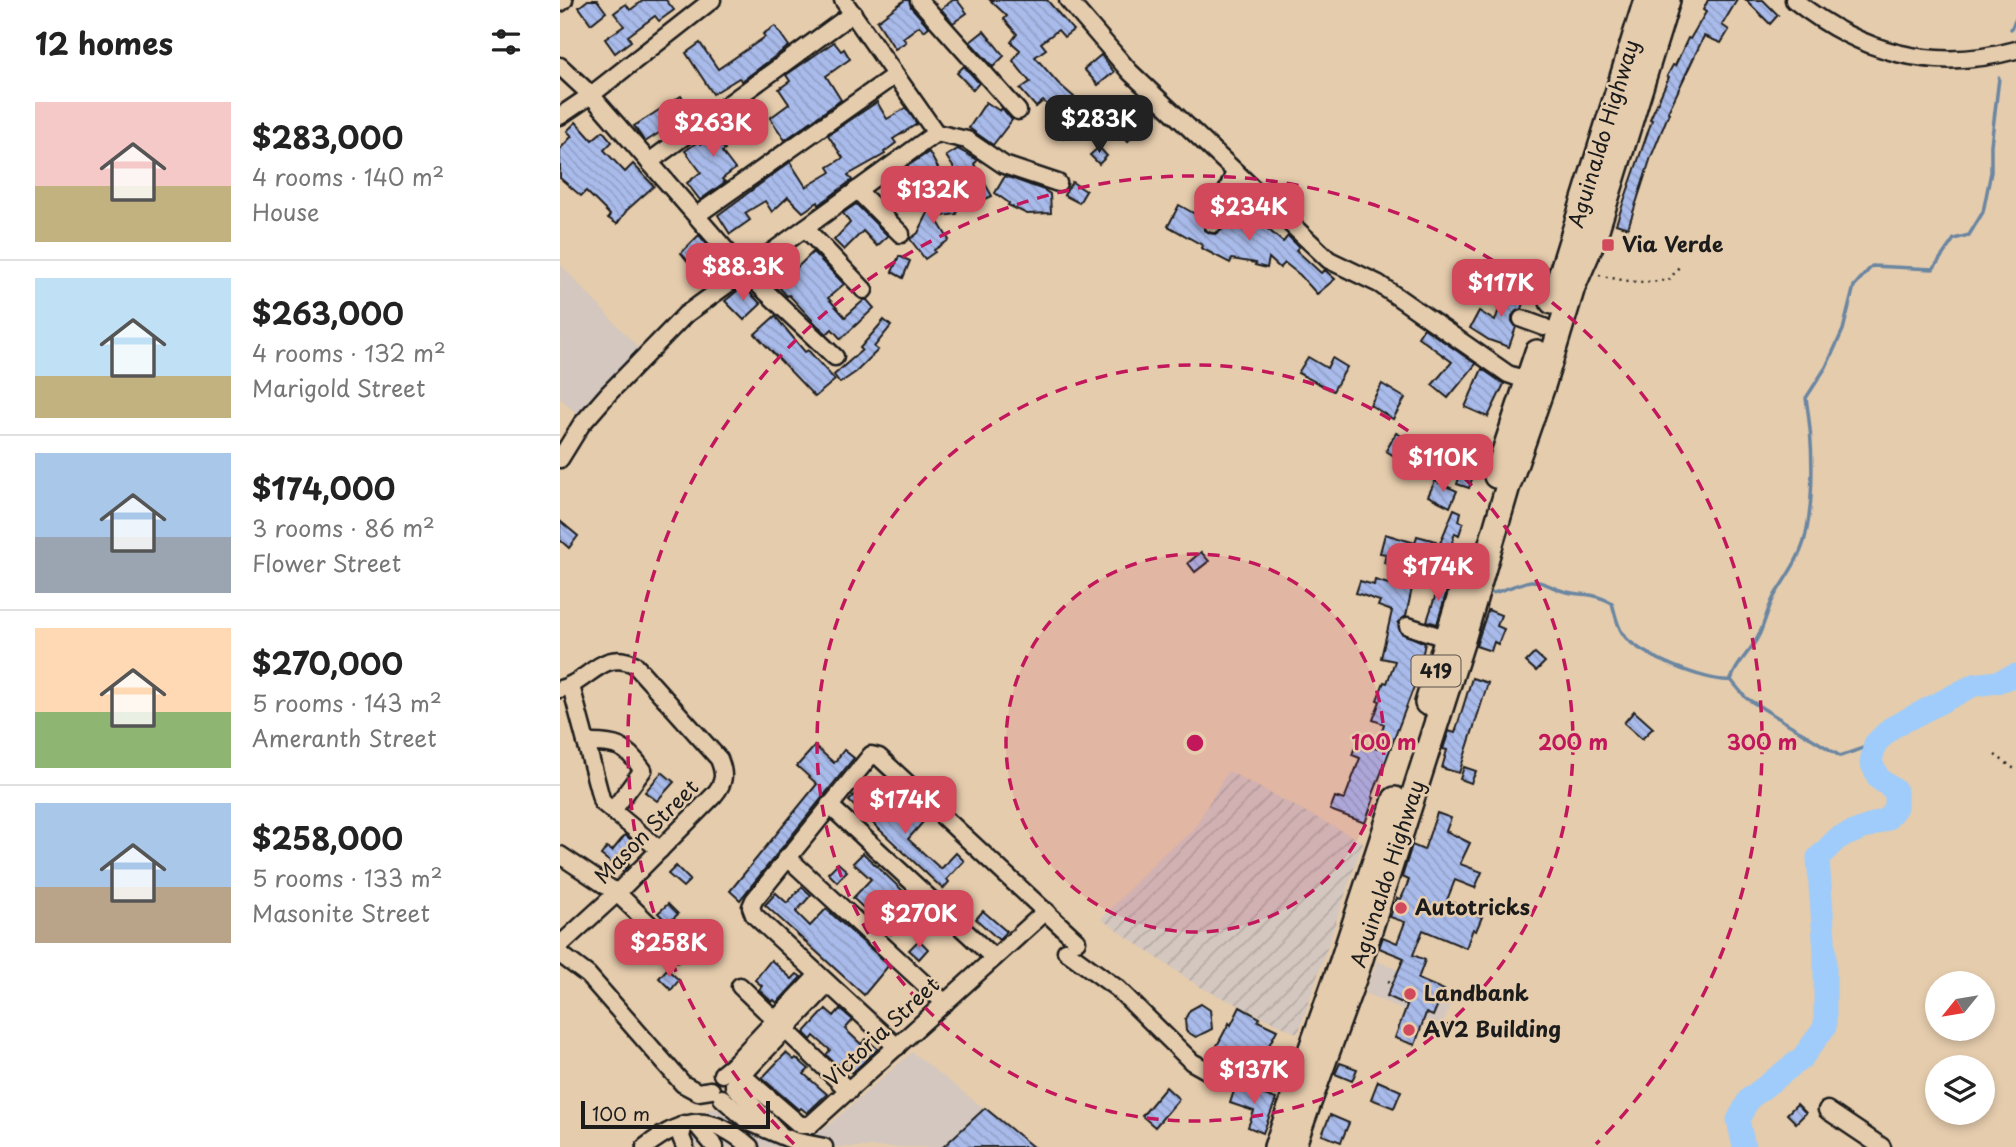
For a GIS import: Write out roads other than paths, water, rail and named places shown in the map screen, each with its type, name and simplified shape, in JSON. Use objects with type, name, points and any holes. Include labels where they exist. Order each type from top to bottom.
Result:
[{"type":"highway","name":"Aguinaldo Highway","points":[[1535,384],[1545,327],[1646,0]]},
{"type":"highway","name":"Aguinaldo Highway","points":[[1276,1147],[1303,1092],[1350,965],[1535,384],[1594,239],[1668,0]]},
{"type":"highway","name":"Aguinaldo Highway","points":[[1293,1147],[1303,1092]]},
{"type":"street","points":[[560,116],[591,95],[712,0]]},
{"type":"street","points":[[919,0],[1018,111]]},
{"type":"street","points":[[1068,0],[1130,72],[1329,260],[1379,284],[1508,374],[1535,384]]},
{"type":"street","points":[[1794,0],[1839,32],[1893,53],[1937,59],[1962,59],[2016,50]]},
{"type":"street","points":[[649,162],[848,6],[936,133],[967,140],[1004,164],[1058,183]]},
{"type":"street","points":[[560,66],[591,95],[745,272],[835,357]]},
{"type":"street","points":[[697,215],[895,75]]},
{"type":"street","points":[[560,459],[581,425],[681,319],[936,133]]},
{"type":"street","points":[[1213,224],[1235,172]]},
{"type":"street","points":[[857,190],[901,233]]},
{"type":"street","points":[[806,228],[864,290]]},
{"type":"street","points":[[1521,319],[1545,327]]},
{"type":"street","points":[[1408,626],[1453,640]]},
{"type":"street","name":"Mason Street","points":[[560,946],[617,894],[721,787],[724,771],[719,759],[634,664],[622,658],[609,660],[566,688]]},
{"type":"street","points":[[566,688],[586,743],[602,802],[614,809],[660,850]]},
{"type":"street","points":[[586,743],[621,746],[643,770],[614,809]]},
{"type":"street","points":[[897,1047],[752,911],[754,900],[871,755],[879,757],[1046,911],[1072,946],[1192,1062],[1210,1072],[1259,1076],[1303,1092]]},
{"type":"street","points":[[829,805],[994,958]]},
{"type":"street","points":[[560,855],[617,894],[678,952]]},
{"type":"street","points":[[787,857],[945,1003]]},
{"type":"street","name":"Victoria Street","points":[[733,1080],[805,1126],[814,1122],[1046,911]]},
{"type":"street","points":[[560,954],[588,975],[683,1084],[698,1092],[716,1094],[749,1122],[783,1137],[824,1147]]},
{"type":"street","points":[[733,1080],[823,980]]},
{"type":"street","points":[[740,986],[849,1091]]},
{"type":"street","points":[[716,1094],[714,1077],[733,1080],[783,1137]]},
{"type":"street","points":[[1826,1110],[1882,1147]]},
{"type":"street","points":[[685,1147],[681,1137],[689,1124]]},
{"type":"street","points":[[689,1124],[715,1147]]},
{"type":"street","points":[[645,1147],[669,1130],[689,1124],[716,1124],[733,1132],[750,1147]]},
{"type":"waterway","points":[[2011,29],[2016,19]]},
{"type":"waterway","points":[[1731,680],[1759,635],[1773,600],[1803,545],[1812,486],[1806,398],[1826,367],[1843,330],[1854,286],[1872,266],[1933,269],[1954,239],[1969,235],[1983,212],[1991,172],[1991,145],[1999,78]]},
{"type":"waterway","points":[[1493,593],[1531,581],[1570,593],[1598,597],[1612,603],[1621,631],[1630,642],[1642,650],[1690,672],[1720,680],[1731,680]]},
{"type":"waterway","points":[[1744,1147],[1738,1120],[1749,1099],[1802,1058],[1825,1027],[1825,952],[1818,858],[1838,838],[1887,819],[1896,807],[1896,791],[1879,779],[1871,762],[1875,744],[1891,728],[1974,685],[1997,682],[2016,675]]},
{"type":"waterway","points":[[1731,680],[1746,698],[1840,756],[1875,744]]},
{"type":"place","name":"Via Verde","points":[[1608,245]]},
{"type":"place","name":"Autotricks","points":[[1401,908]]},
{"type":"place","name":"Landbank","points":[[1410,994]]},
{"type":"place","name":"AV2 Building","points":[[1409,1030]]}]
